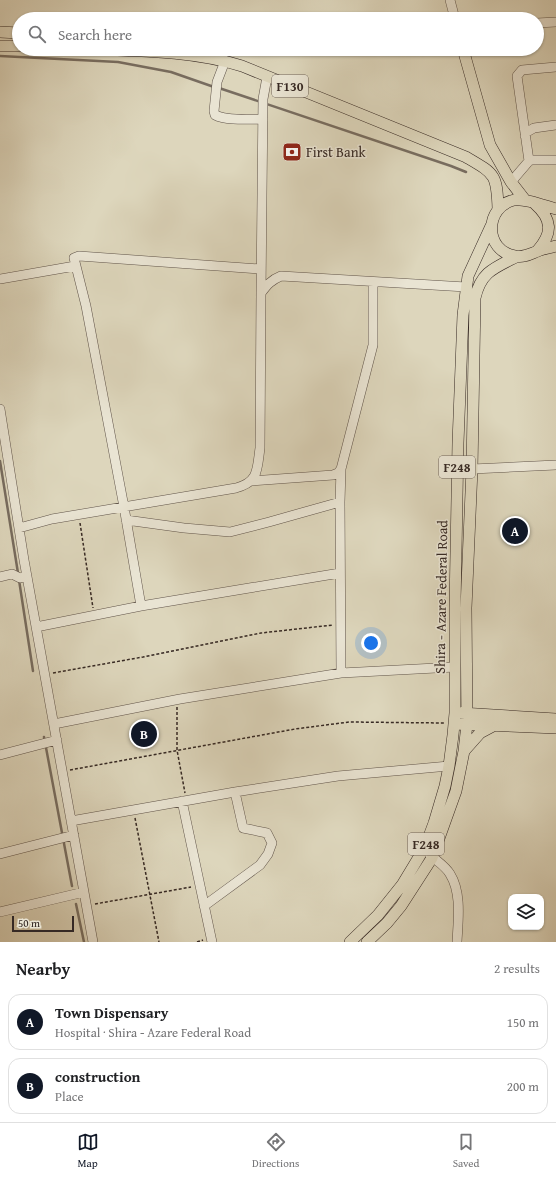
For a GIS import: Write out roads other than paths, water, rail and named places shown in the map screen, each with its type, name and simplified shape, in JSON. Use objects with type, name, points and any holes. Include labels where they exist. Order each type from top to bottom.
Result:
[{"type":"main road","points":[[0,32],[12,33]]},
{"type":"main road","points":[[0,46],[12,46]]},
{"type":"main road","name":"F130","points":[[192,56],[225,61],[466,157],[492,174],[496,184],[498,209],[491,226]]},
{"type":"main road","points":[[465,56],[490,146],[511,182],[530,202],[543,211],[548,221],[549,232],[545,242],[538,250],[528,256],[516,257],[506,253],[497,246],[492,237],[491,226]]},
{"type":"main road","points":[[498,209],[506,203],[515,200],[530,202],[556,209]]},
{"type":"main road","name":"Shira - Azare Federal Road","points":[[350,942],[378,915],[402,885],[425,847],[445,786],[449,766],[455,718],[455,608],[459,408],[463,315],[468,276],[491,226]]},
{"type":"main road","points":[[538,250],[556,246]]},
{"type":"main road","name":"Shira - Azare Federal Road","points":[[366,942],[387,923],[401,906],[432,858],[456,790],[464,751],[467,719],[466,608],[472,469],[475,298],[478,286],[492,269],[516,257]]},
{"type":"main road","points":[[459,408],[472,406]]},
{"type":"main road","points":[[466,689],[474,704],[496,720],[556,728]]},
{"type":"main road","points":[[455,718],[496,720],[556,719]]},
{"type":"main road","points":[[464,751],[480,733],[496,720]]},
{"type":"street","points":[[450,0],[453,12]]},
{"type":"street","points":[[544,23],[556,22]]},
{"type":"street","points":[[225,61],[217,86],[214,111],[215,115],[222,117],[263,119]]},
{"type":"street","points":[[529,161],[517,76],[522,70],[556,66]]},
{"type":"street","points":[[252,481],[256,471],[260,448],[263,99],[268,77]]},
{"type":"street","points":[[525,136],[527,132],[534,128],[556,126]]},
{"type":"street","points":[[511,182],[529,161],[556,160]]},
{"type":"street","points":[[141,606],[86,306],[74,258],[79,256],[261,269]]},
{"type":"street","points":[[0,279],[75,266]]},
{"type":"street","points":[[262,293],[266,285],[273,279],[281,276],[466,287]]},
{"type":"street","points":[[341,673],[341,469],[373,345],[373,282]]},
{"type":"street","points":[[0,409],[2,441],[18,528],[19,576],[36,627],[54,724],[49,742],[62,771],[72,821],[67,837],[84,892],[93,942]]},
{"type":"street","points":[[472,469],[556,464]]},
{"type":"street","points":[[18,528],[79,515],[236,488],[246,485],[252,481],[333,475],[338,473],[341,469]]},
{"type":"street","points":[[126,520],[184,528],[230,532],[340,502]]},
{"type":"street","points":[[36,627],[141,606],[340,572]]},
{"type":"street","points":[[0,577],[19,576]]},
{"type":"street","points":[[54,724],[176,700],[341,673],[455,667]]},
{"type":"street","points":[[0,755],[49,742]]},
{"type":"street","points":[[72,821],[235,792],[338,776],[449,766]]},
{"type":"street","points":[[204,906],[260,865],[268,854],[272,844],[266,833],[242,828],[235,792]]},
{"type":"street","points":[[185,801],[200,886],[212,942]]},
{"type":"street","points":[[0,854],[67,837]]},
{"type":"street","points":[[425,847],[432,858],[450,874],[457,892],[458,942]]},
{"type":"street","points":[[0,912],[84,892]]},
{"type":"waterway","points":[[0,56],[118,62],[171,72],[214,87]]},
{"type":"waterway","points":[[219,88],[466,172]]},
{"type":"waterway","points":[[0,461],[18,573]]},
{"type":"waterway","points":[[19,580],[33,671]]},
{"type":"waterway","points":[[44,737],[72,886]]},
{"type":"waterway","points":[[76,904],[84,942]]},
{"type":"place","name":"First Bank","points":[[292,152]]},
{"type":"place","name":"Town Dispensary","points":[[515,531]]},
{"type":"place","name":"construction","points":[[144,734]]}]
